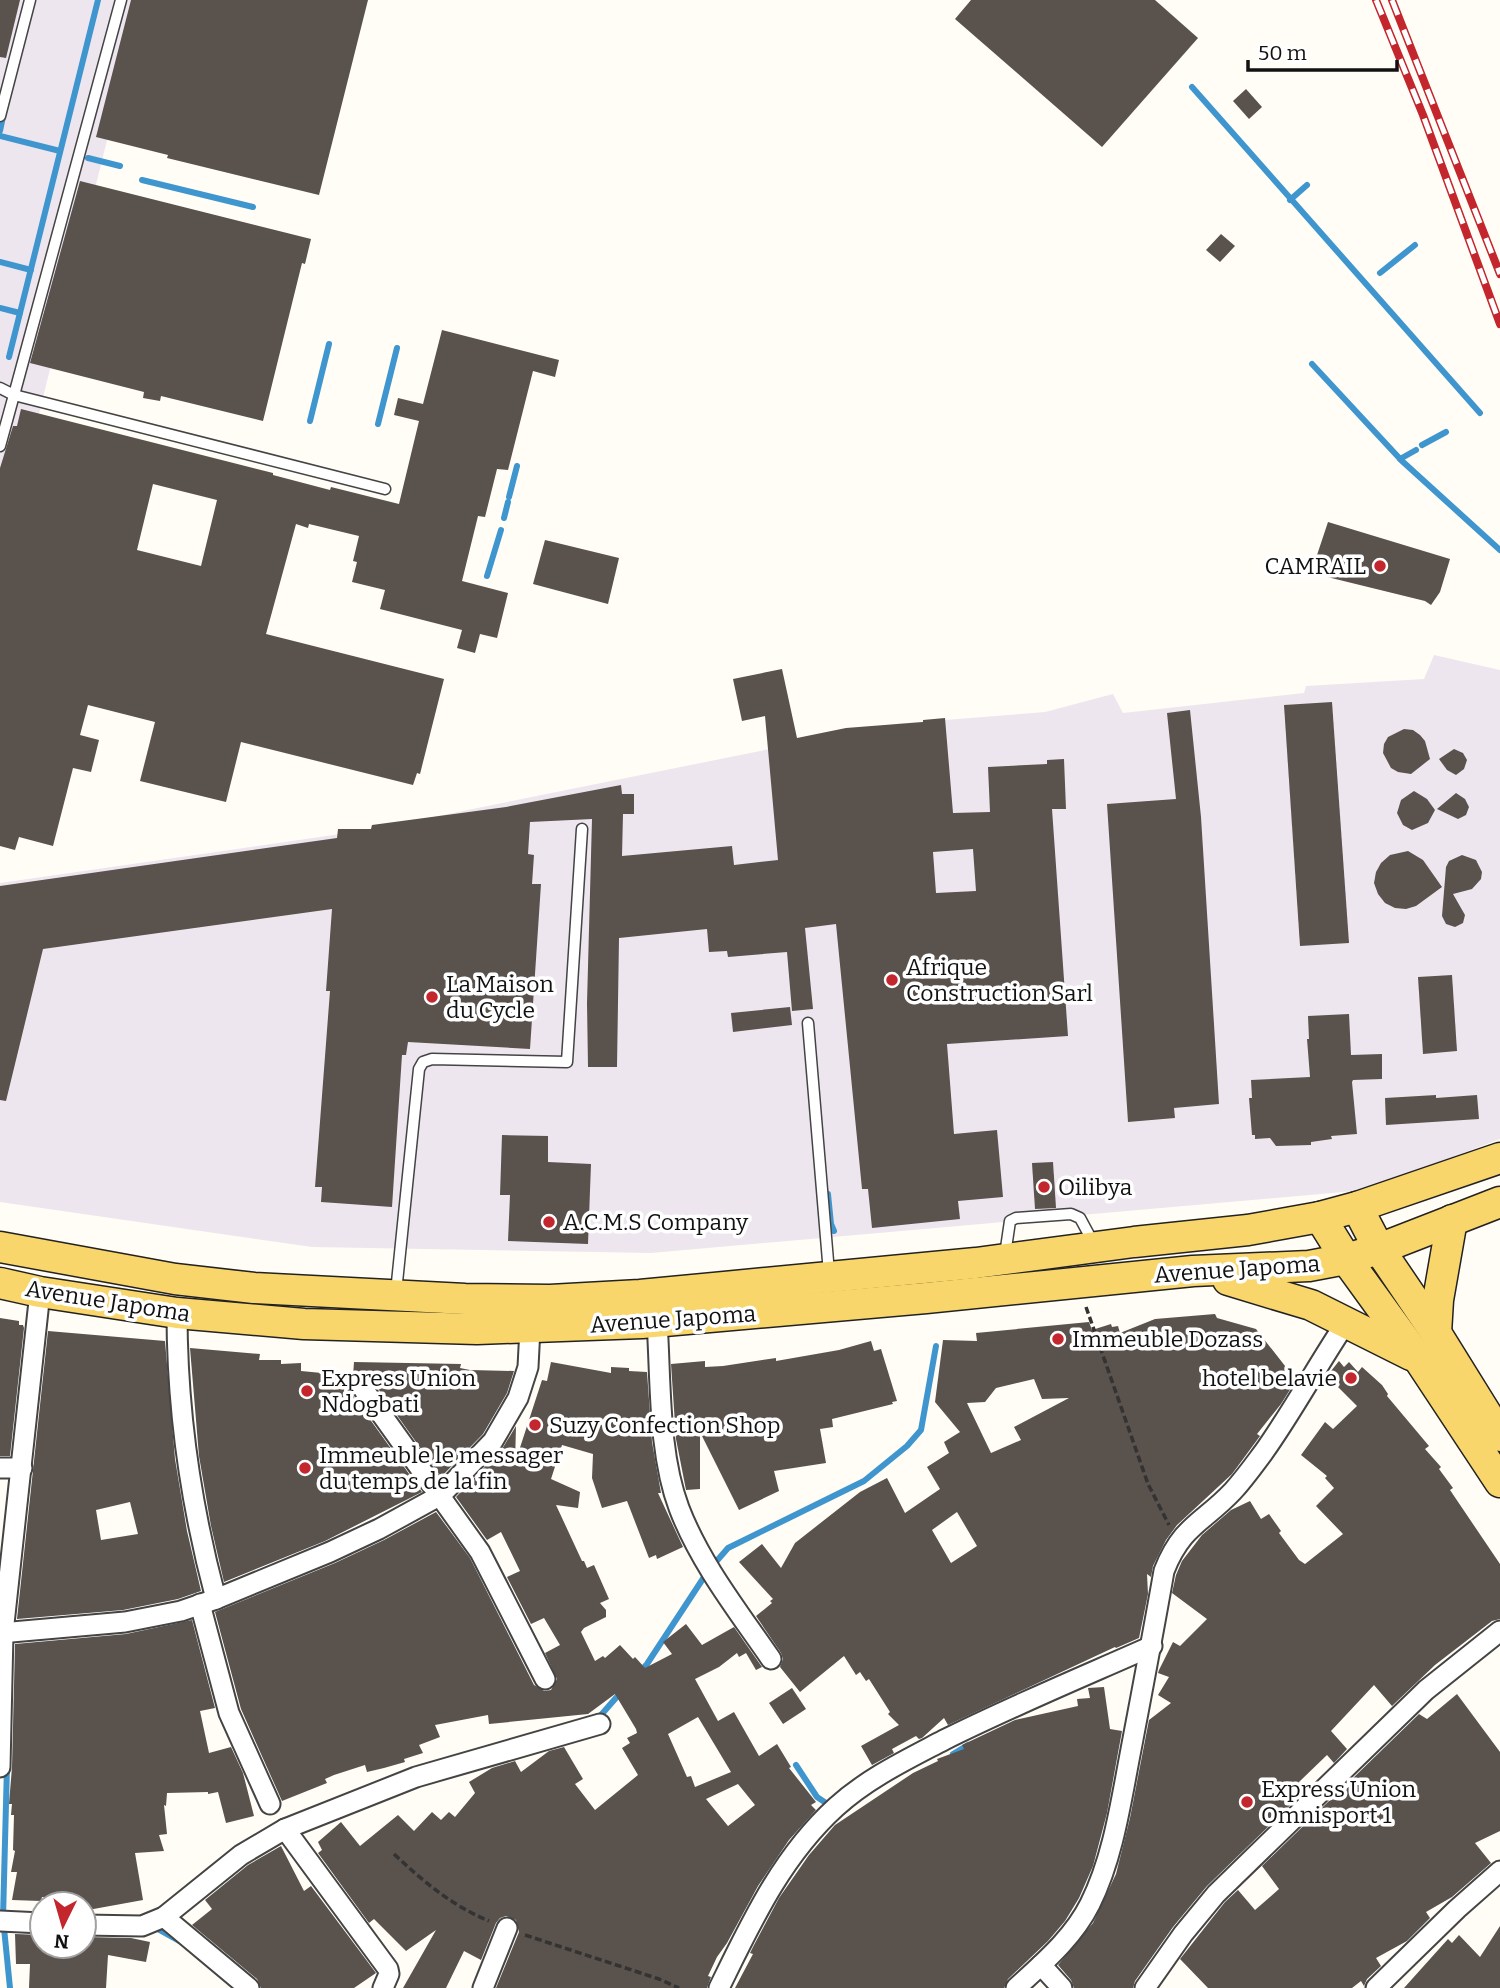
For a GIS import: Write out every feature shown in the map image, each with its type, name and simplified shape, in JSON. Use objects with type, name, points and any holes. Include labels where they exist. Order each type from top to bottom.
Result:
[{"type":"main road","name":"Avenue Japoma","points":[[0,1283],[40,1292],[177,1313],[304,1324],[477,1329],[657,1322],[986,1272],[1096,1247],[1248,1230],[1320,1217],[1500,1158]]},
{"type":"main road","name":"Avenue Japoma","points":[[0,1247],[175,1279],[254,1288],[395,1296],[550,1300],[640,1295],[829,1277],[986,1272],[1076,1282],[1193,1271],[1309,1266],[1379,1249],[1500,1202]]},
{"type":"main road","points":[[1357,1207],[1379,1249],[1436,1333],[1500,1436]]},
{"type":"main road","points":[[1320,1217],[1346,1259],[1420,1360],[1500,1482]]},
{"type":"main road","points":[[1436,1333],[1438,1300],[1452,1220]]},
{"type":"main road","points":[[1193,1271],[1277,1293],[1311,1305],[1420,1360]]},
{"type":"street","points":[[0,1767],[2,1633],[40,1292]]},
{"type":"street","points":[[177,1313],[181,1410],[188,1469],[204,1555],[208,1602],[229,1713],[270,1804]]},
{"type":"street","points":[[1016,1988],[1071,1933],[1089,1906],[1098,1885],[1108,1856],[1122,1795],[1164,1571],[1179,1539],[1233,1491],[1264,1451],[1347,1321]]},
{"type":"street","points":[[657,1322],[665,1441],[679,1507],[721,1586],[771,1659]]},
{"type":"street","points":[[2,1633],[125,1622],[181,1611],[330,1552],[380,1529],[440,1495],[493,1441],[518,1398],[528,1367],[530,1328]]},
{"type":"street","points":[[363,1390],[480,1552],[545,1679]]},
{"type":"street","points":[[0,1468],[22,1468]]},
{"type":"street","points":[[1145,1988],[1183,1934],[1216,1894],[1426,1690],[1500,1631]]},
{"type":"street","points":[[719,1988],[762,1899],[793,1856],[836,1807],[896,1765],[987,1718],[1152,1646]]},
{"type":"street","points":[[98,1925],[142,1926],[164,1917],[241,1855],[285,1829],[416,1777],[600,1724]]},
{"type":"street","points":[[285,1829],[388,1969],[389,1974],[383,1988]]},
{"type":"street","points":[[1376,1988],[1500,1871]]},
{"type":"street","points":[[164,1917],[249,1988]]},
{"type":"street","points":[[0,1921],[28,1922]]},
{"type":"street","points":[[483,1988],[507,1928]]},
{"type":"street","points":[[1041,1965],[1062,1988]]},
{"type":"lane","points":[[0,116],[30,0]]},
{"type":"lane","points":[[0,446],[121,0]]},
{"type":"lane","points":[[0,388],[14,395],[385,489]]},
{"type":"lane","points":[[395,1296],[419,1069],[423,1062],[432,1059],[567,1062],[582,829]]},
{"type":"lane","points":[[808,1023],[829,1277]]},
{"type":"lane","points":[[986,1272],[1010,1221],[1016,1218],[1071,1214],[1080,1218],[1096,1247]]},
{"type":"path","points":[[1076,1282],[1148,1484],[1179,1539]]},
{"type":"path","points":[[394,1854],[442,1896],[463,1909],[507,1928],[679,1988]]},
{"type":"shaded area","points":[[0,0],[142,0],[0,570]]},
{"type":"shaded area","points":[[1434,655],[1500,670],[1500,1139],[1366,1190],[651,1253],[312,1247],[0,1202],[0,883],[368,830],[894,724],[1045,712],[1113,694],[1123,713],[1304,693],[1306,686],[1424,679]]},
{"type":"building","points":[[0,0],[20,0],[6,58],[0,57]]},
{"type":"building","points":[[131,0],[368,0],[319,195],[167,158],[168,155],[96,137]]},
{"type":"building","points":[[971,0],[1155,0],[1198,38],[1102,147],[955,19]]},
{"type":"building","points":[[1246,89],[1262,107],[1249,119],[1233,101]]},
{"type":"building","points":[[80,181],[311,239],[305,264],[302,263],[263,421],[161,396],[160,401],[143,398],[144,392],[30,363]]},
{"type":"building","points":[[1221,234],[1235,246],[1220,262],[1206,250]]},
{"type":"building","points":[[442,330],[559,360],[555,377],[533,371],[508,470],[497,469],[485,517],[478,516],[462,581],[508,593],[497,638],[480,634],[475,653],[457,648],[462,630],[380,609],[385,590],[352,582],[357,562],[353,561],[359,536],[309,524],[308,528],[296,524],[266,634],[444,679],[420,774],[417,773],[413,785],[241,742],[226,802],[140,781],[155,722],[88,705],[80,735],[99,740],[91,772],[73,768],[53,846],[19,837],[15,850],[0,846],[0,468],[21,409],[330,490],[331,487],[399,504],[419,421],[394,415],[398,398],[423,404]],"holes":[[[153,484],[217,500],[201,566],[137,550]]]},
{"type":"building","name":"CAMRAIL","points":[[1328,522],[1450,559],[1440,592],[1431,605],[1425,601],[1311,573]]},
{"type":"building","points":[[545,540],[619,558],[608,604],[533,584]]},
{"type":"building","points":[[782,669],[797,738],[846,728],[945,718],[953,813],[990,812],[988,767],[1047,764],[1047,760],[1064,759],[1066,809],[1052,809],[1068,1036],[947,1044],[954,1134],[997,1130],[1003,1197],[958,1201],[960,1219],[872,1228],[868,1189],[862,1189],[836,924],[805,928],[813,1009],[792,1011],[787,952],[728,957],[727,951],[709,952],[707,929],[619,938],[617,1067],[588,1067],[592,819],[530,822],[528,854],[534,855],[532,884],[541,884],[530,1049],[408,1042],[406,1055],[402,1055],[392,1207],[321,1202],[322,1187],[315,1187],[330,991],[326,991],[332,909],[43,949],[6,1101],[0,1100],[0,886],[337,838],[338,829],[371,829],[372,825],[506,807],[621,785],[622,794],[634,794],[634,814],[623,814],[622,856],[732,846],[734,865],[778,860],[765,716],[742,721],[733,679]],"holes":[[[973,849],[976,891],[936,893],[933,852]]]},
{"type":"building","points":[[1332,702],[1349,943],[1300,946],[1284,705]]},
{"type":"building","points":[[1190,710],[1201,817],[1219,1104],[1174,1108],[1175,1118],[1128,1122],[1107,804],[1176,799],[1167,713]]},
{"type":"building","points":[[1404,729],[1413,730],[1420,735],[1425,741],[1430,759],[1411,774],[1391,768],[1383,753],[1388,737]]},
{"type":"building","points":[[1454,749],[1463,753],[1467,760],[1464,769],[1456,775],[1447,770],[1439,759]]},
{"type":"building","points":[[1414,791],[1427,799],[1435,810],[1428,823],[1412,830],[1403,825],[1397,813],[1401,800]]},
{"type":"building","points":[[1456,793],[1465,799],[1469,807],[1466,815],[1458,819],[1437,809]]},
{"type":"building","points":[[1408,851],[1423,860],[1442,887],[1416,906],[1395,908],[1385,903],[1378,894],[1374,883],[1376,872],[1390,855]]},
{"type":"building","points":[[1462,855],[1476,860],[1482,872],[1481,879],[1472,889],[1453,894],[1465,915],[1463,923],[1455,927],[1446,924],[1442,916],[1446,867],[1449,861]]},
{"type":"building","points":[[1452,975],[1457,1051],[1423,1054],[1418,977]]},
{"type":"building","points":[[790,1007],[792,1025],[733,1032],[731,1013]]},
{"type":"building","points":[[1349,1014],[1351,1055],[1382,1054],[1382,1079],[1352,1082],[1357,1134],[1331,1136],[1332,1139],[1311,1142],[1311,1145],[1276,1146],[1270,1138],[1255,1139],[1255,1135],[1252,1135],[1249,1098],[1252,1098],[1251,1080],[1310,1077],[1308,1016]]},
{"type":"building","points":[[1436,1095],[1436,1098],[1477,1095],[1479,1119],[1386,1125],[1385,1098]]},
{"type":"building","points":[[502,1135],[548,1136],[548,1162],[591,1164],[588,1244],[508,1241],[510,1195],[500,1195]]},
{"type":"building","name":"Oilibya","points":[[1053,1162],[1056,1208],[1035,1209],[1032,1163]]},
{"type":"building","points":[[1215,1314],[1217,1318],[1256,1329],[1296,1380],[1232,1474],[1177,1525],[1166,1540],[1153,1566],[1151,1577],[1147,1574],[1148,1594],[1139,1638],[948,1725],[944,1718],[922,1738],[916,1736],[892,1749],[894,1753],[872,1765],[861,1746],[899,1725],[888,1714],[890,1712],[869,1679],[866,1681],[860,1672],[856,1675],[844,1656],[800,1692],[780,1667],[783,1659],[781,1653],[756,1616],[772,1603],[770,1601],[773,1599],[739,1562],[762,1544],[781,1568],[795,1543],[860,1492],[887,1478],[905,1513],[940,1489],[927,1467],[949,1453],[944,1442],[960,1432],[935,1402],[943,1340],[977,1341],[976,1333],[1089,1322],[1092,1330],[1111,1324],[1112,1327],[1118,1326],[1120,1333],[1155,1319]],"holes":[[[1034,1379],[1042,1399],[1069,1398],[1014,1427],[1021,1440],[991,1453],[967,1403],[985,1402],[996,1388]],[[957,1512],[977,1546],[951,1563],[932,1530]]]},
{"type":"building","points":[[0,1318],[19,1321],[19,1325],[24,1328],[10,1456],[0,1456]]},
{"type":"building","points":[[48,1331],[165,1341],[175,1459],[187,1531],[201,1591],[178,1599],[123,1610],[17,1619]],"holes":[[[130,1502],[138,1534],[101,1540],[96,1510]]]},
{"type":"building","points":[[871,1341],[874,1351],[881,1349],[897,1401],[832,1419],[833,1427],[820,1429],[826,1463],[774,1471],[779,1491],[739,1510],[700,1432],[700,1489],[686,1490],[676,1439],[671,1364],[705,1361],[705,1367],[776,1358],[776,1361],[839,1350]]},
{"type":"building","points":[[190,1348],[260,1354],[259,1360],[281,1360],[281,1364],[301,1363],[301,1371],[353,1376],[354,1362],[461,1364],[460,1368],[470,1370],[514,1371],[507,1393],[483,1434],[441,1477],[374,1383],[363,1378],[356,1381],[352,1391],[354,1397],[422,1492],[325,1541],[224,1582],[199,1456]]},
{"type":"building","points":[[1339,1361],[1344,1367],[1349,1362],[1358,1372],[1362,1367],[1382,1385],[1387,1396],[1429,1446],[1425,1449],[1441,1467],[1439,1469],[1453,1488],[1450,1490],[1500,1564],[1500,1619],[1492,1621],[1435,1665],[1392,1706],[1374,1685],[1331,1731],[1347,1749],[1334,1763],[1327,1755],[1299,1782],[1308,1788],[1207,1886],[1173,1927],[1135,1981],[1133,1988],[1074,1988],[1071,1980],[1058,1965],[1093,1923],[1116,1874],[1149,1720],[1171,1703],[1158,1695],[1169,1677],[1158,1673],[1159,1670],[1173,1642],[1180,1646],[1207,1619],[1172,1593],[1182,1561],[1202,1535],[1231,1510],[1250,1501],[1261,1519],[1269,1514],[1281,1531],[1279,1533],[1305,1564],[1343,1534],[1316,1506],[1334,1488],[1325,1478],[1327,1476],[1301,1455],[1325,1422],[1333,1429],[1357,1406],[1327,1376]]},
{"type":"building","points":[[551,1362],[611,1373],[611,1367],[647,1372],[652,1442],[661,1493],[658,1493],[683,1547],[657,1559],[656,1555],[649,1558],[627,1501],[602,1508],[592,1478],[593,1454],[562,1445],[551,1479],[580,1492],[578,1508],[556,1505],[582,1561],[587,1568],[594,1565],[609,1599],[600,1603],[606,1610],[606,1617],[581,1632],[595,1661],[603,1656],[605,1658],[620,1645],[645,1668],[672,1654],[663,1642],[686,1624],[702,1645],[734,1627],[762,1667],[756,1670],[746,1653],[739,1657],[737,1653],[719,1667],[695,1679],[718,1721],[734,1712],[759,1756],[777,1744],[791,1767],[789,1768],[816,1802],[811,1805],[816,1810],[789,1840],[758,1886],[717,1957],[708,1976],[711,1977],[707,1988],[496,1988],[519,1932],[516,1920],[506,1916],[496,1923],[481,1960],[464,1951],[446,1988],[403,1988],[436,1930],[406,1951],[374,1919],[369,1923],[318,1853],[322,1850],[318,1842],[341,1822],[360,1846],[398,1815],[414,1831],[432,1812],[441,1820],[449,1812],[455,1817],[475,1793],[469,1782],[492,1768],[515,1761],[521,1772],[549,1751],[564,1747],[583,1779],[575,1784],[595,1810],[638,1775],[622,1748],[630,1743],[627,1738],[637,1733],[636,1729],[615,1694],[588,1714],[489,1724],[488,1715],[435,1725],[440,1737],[419,1745],[423,1753],[404,1759],[405,1762],[367,1772],[365,1765],[334,1775],[325,1779],[327,1783],[282,1801],[241,1709],[215,1612],[335,1563],[436,1512],[470,1558],[534,1685],[544,1691],[551,1690],[557,1679],[545,1653],[560,1645],[544,1618],[531,1624],[507,1577],[520,1571],[501,1532],[487,1540],[456,1497],[502,1449],[516,1426],[515,1463],[542,1380],[547,1381]],"holes":[[[698,1717],[731,1772],[695,1787],[691,1776],[687,1777],[668,1734]],[[738,1784],[755,1805],[728,1826],[706,1799]]]},
{"type":"building","points":[[192,1620],[215,1708],[200,1711],[209,1753],[231,1747],[243,1773],[254,1816],[226,1823],[218,1792],[167,1793],[166,1806],[164,1805],[167,1834],[159,1835],[164,1851],[135,1853],[143,1900],[98,1908],[98,1890],[28,1890],[28,1901],[12,1900],[17,1872],[11,1872],[15,1851],[14,1815],[11,1815],[12,1804],[9,1804],[15,1644],[126,1634]]},
{"type":"building","points":[[1104,1687],[1110,1729],[1122,1731],[1107,1813],[1093,1866],[1065,1921],[1008,1979],[1004,1988],[735,1988],[779,1898],[809,1855],[835,1825],[913,1773],[938,1761],[937,1759],[964,1749],[962,1745],[1015,1720],[1078,1706],[1077,1699],[1090,1698],[1088,1688]]},
{"type":"building","points":[[792,1688],[806,1709],[783,1724],[769,1703]]},
{"type":"building","points":[[1457,1694],[1500,1752],[1500,1831],[1475,1843],[1491,1863],[1452,1897],[1426,1912],[1430,1918],[1407,1941],[1376,1958],[1381,1966],[1367,1979],[1364,1986],[1361,1981],[1352,1988],[1208,1988],[1180,1959],[1225,1902],[1238,1890],[1255,1910],[1279,1889],[1262,1866],[1329,1801],[1353,1784],[1350,1781],[1419,1714],[1427,1719]]},
{"type":"building","points":[[281,1846],[304,1891],[311,1886],[376,1973],[354,1988],[261,1988],[257,1979],[192,1925],[212,1909],[205,1900],[248,1865]]},
{"type":"building","points":[[1500,1926],[1500,1988],[1404,1988],[1448,1939],[1452,1943],[1459,1935],[1480,1957]]},
{"type":"building","points":[[15,1934],[28,1934],[28,1960],[98,1960],[98,1937],[131,1938],[150,1942],[146,1962],[108,1955],[106,1988],[29,1988],[30,1964],[16,1964]]},
{"type":"waterway","points":[[9,357],[98,0]]},
{"type":"waterway","points":[[1192,87],[1480,413]]},
{"type":"waterway","points":[[0,131],[4,112]]},
{"type":"waterway","points":[[0,136],[60,151]]},
{"type":"waterway","points":[[88,158],[120,166]]},
{"type":"waterway","points":[[142,180],[253,207]]},
{"type":"waterway","points":[[1290,200],[1307,185]]},
{"type":"waterway","points":[[1380,273],[1415,245]]},
{"type":"waterway","points":[[0,262],[31,270]]},
{"type":"waterway","points":[[0,308],[20,313]]},
{"type":"waterway","points":[[310,421],[329,344]]},
{"type":"waterway","points":[[378,424],[397,348]]},
{"type":"waterway","points":[[1312,364],[1402,461],[1500,550]]},
{"type":"waterway","points":[[1422,445],[1446,432]]},
{"type":"waterway","points":[[1400,459],[1416,450]]},
{"type":"waterway","points":[[509,497],[517,466]]},
{"type":"waterway","points":[[504,518],[508,502]]},
{"type":"waterway","points":[[487,576],[501,530]]},
{"type":"waterway","points":[[828,1194],[834,1231]]},
{"type":"waterway","points":[[639,1673],[708,1571],[728,1548],[864,1481],[907,1446],[921,1430],[936,1346]]},
{"type":"waterway","points":[[596,1717],[601,1715],[622,1691]]},
{"type":"waterway","points":[[953,1754],[968,1745]]},
{"type":"waterway","points":[[796,1765],[817,1797],[832,1807]]},
{"type":"waterway","points":[[7,1766],[3,1918],[10,1988]]},
{"type":"waterway","points":[[154,1927],[181,1942]]},
{"type":"railway","points":[[1376,0],[1423,115],[1500,324]]},
{"type":"railway","points":[[1392,0],[1500,274]]},
{"type":"place","name":"CAMRAIL","points":[[1380,566]]},
{"type":"place","name":"Afrique Construction Sarl","points":[[892,980]]},
{"type":"place","name":"La Maison du Cycle","points":[[432,997]]},
{"type":"place","name":"Oilibya","points":[[1044,1187]]},
{"type":"place","name":"A.C.M.S Company","points":[[549,1222]]},
{"type":"place","name":"Immeuble Dozass","points":[[1058,1339]]},
{"type":"place","name":"hotel belavie","points":[[1351,1378]]},
{"type":"place","name":"Express Union Ndogbati","points":[[307,1391]]},
{"type":"place","name":"Suzy Confection Shop","points":[[535,1425]]},
{"type":"place","name":"Immeuble le messager du temps de la fin","points":[[305,1468]]},
{"type":"place","name":"Express Union Omnisport 1","points":[[1247,1802]]}]
